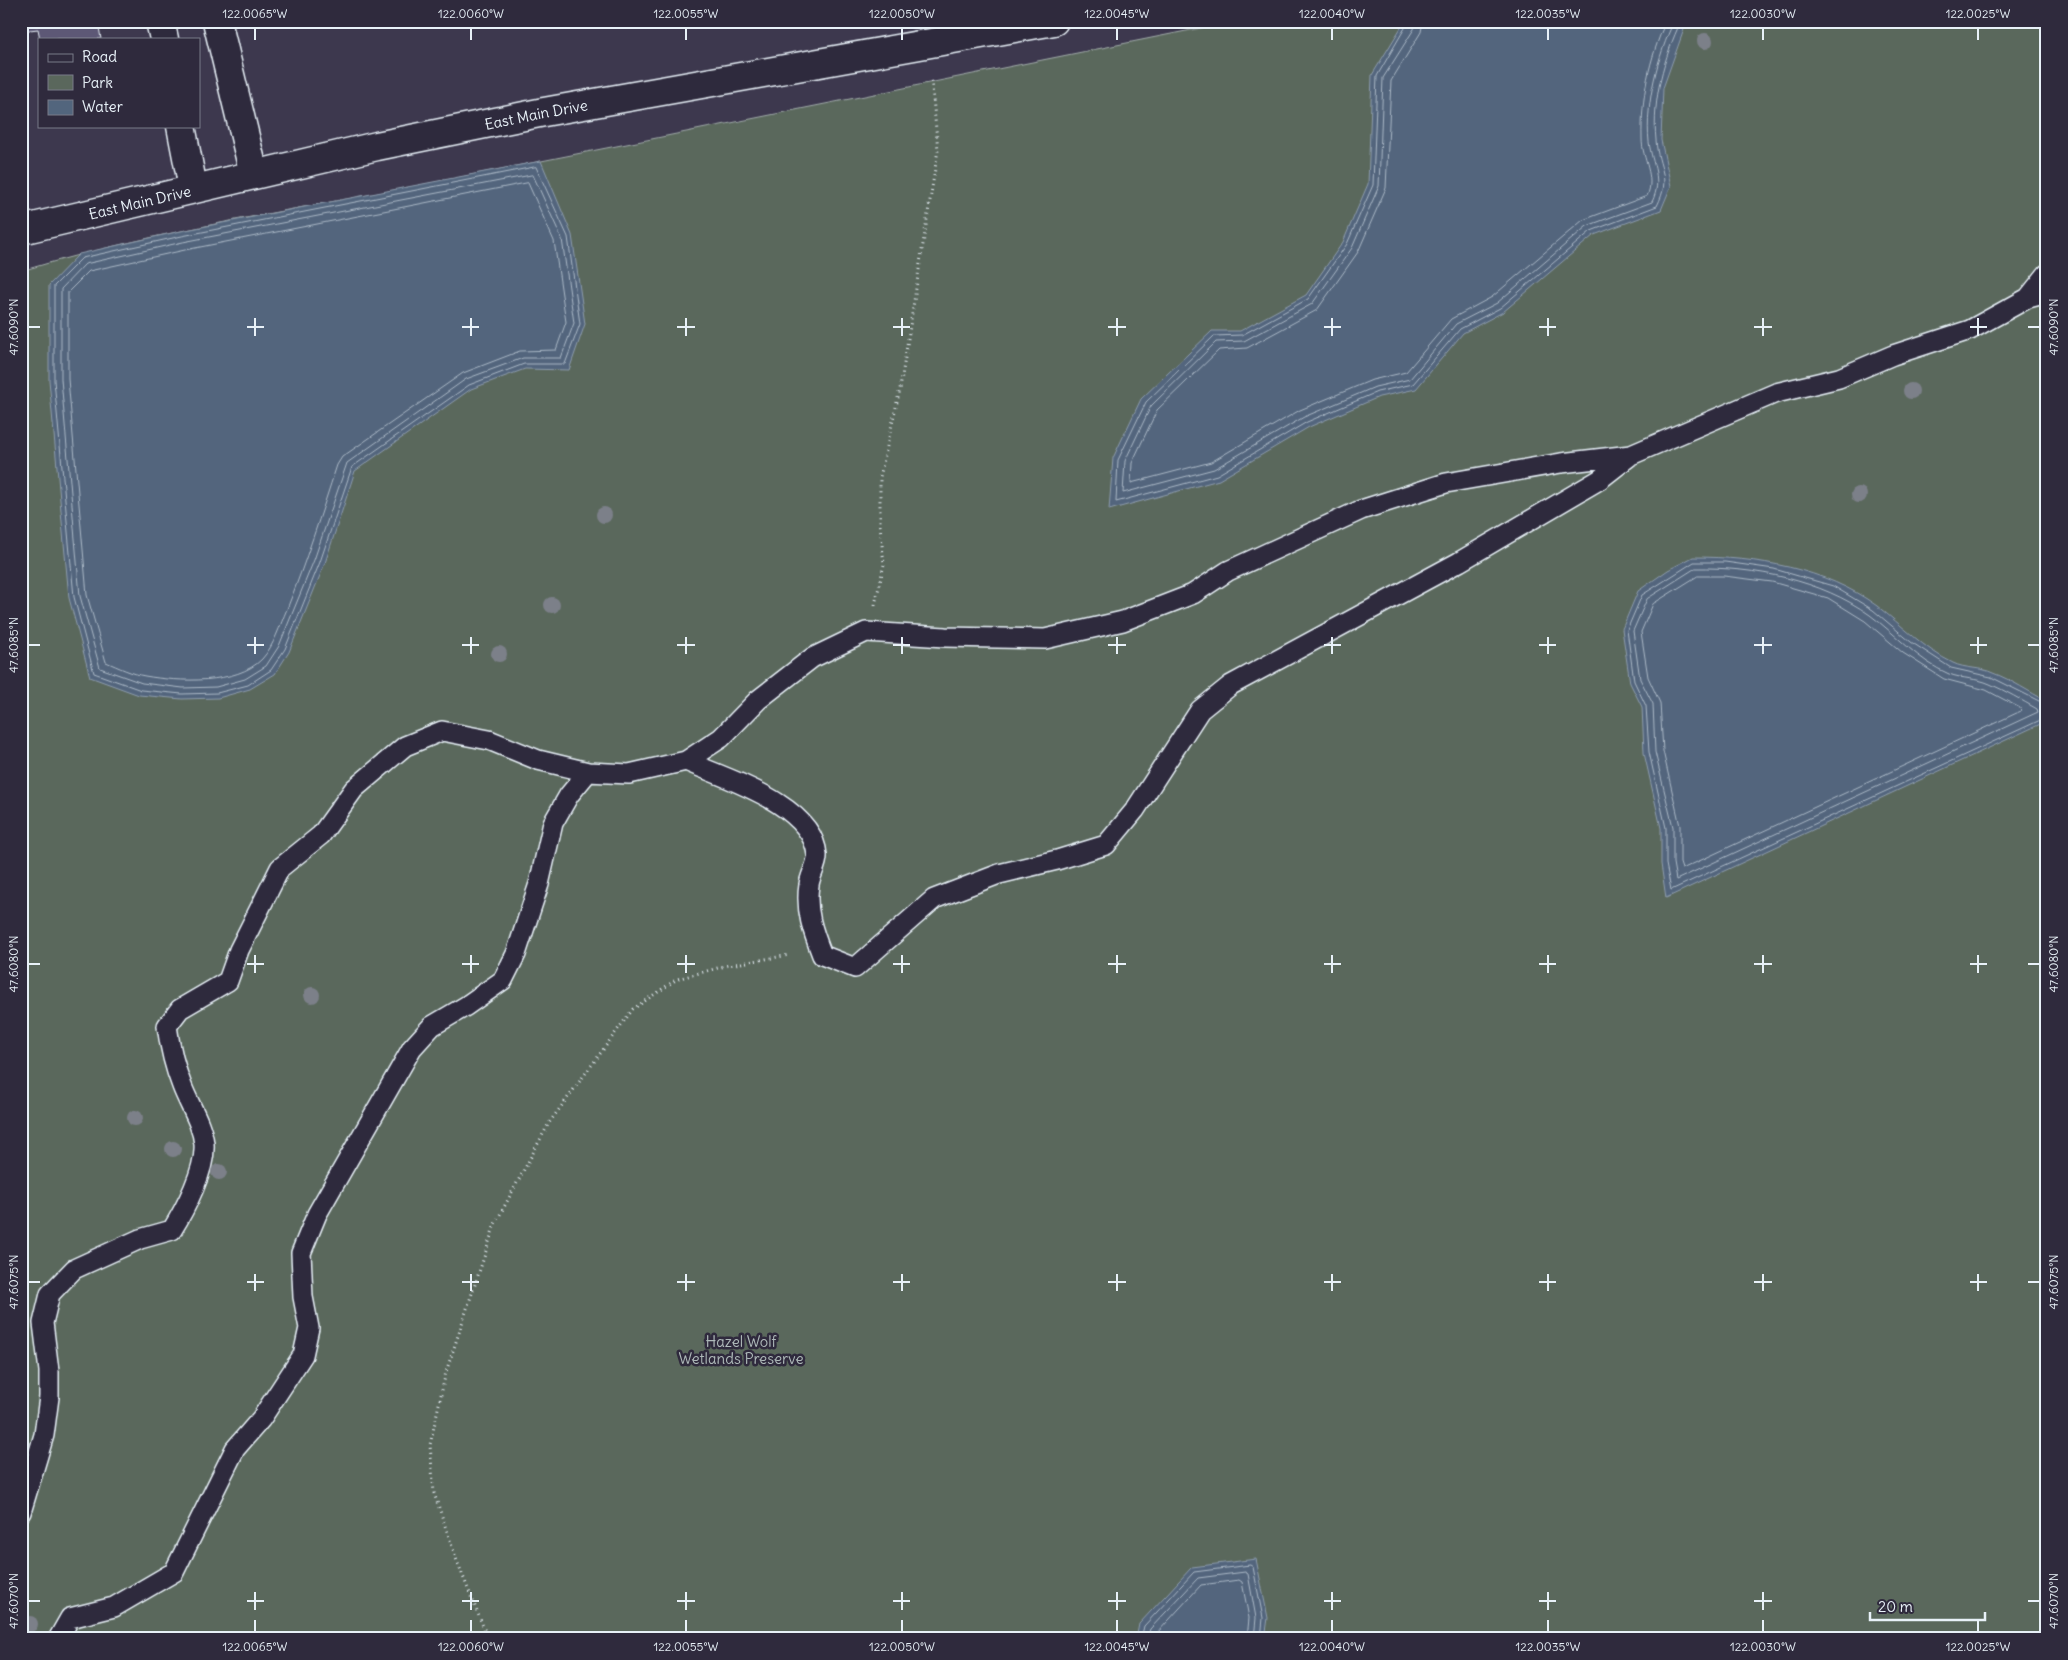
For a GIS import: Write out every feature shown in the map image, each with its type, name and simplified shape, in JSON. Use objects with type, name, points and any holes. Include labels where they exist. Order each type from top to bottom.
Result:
[{"type":"street","points":[[160,21],[164,38]]},
{"type":"street","points":[[217,21],[254,174]]},
{"type":"street","name":"East Main Drive","points":[[21,230],[377,146],[544,112],[1054,21]]},
{"type":"street","points":[[181,128],[193,188]]},
{"type":"lane","points":[[2028,298],[2047,274]]},
{"type":"lane","points":[[686,761],[775,800],[806,825],[818,856],[809,885],[810,925],[822,955],[855,968],[934,899],[999,874],[1058,860],[1106,845],[1135,810],[1167,757],[1200,710],[1231,685],[1459,562],[1598,480],[1631,455],[1776,393],[1839,378],[1893,355],[1970,330],[2028,298],[2047,293]]},
{"type":"lane","points":[[21,1512],[44,1435],[49,1397],[49,1371],[42,1323],[50,1294],[74,1269],[140,1239],[172,1230],[182,1213],[199,1172],[204,1145],[198,1121],[172,1060],[168,1026],[180,1009],[228,980],[239,950],[280,868],[321,835],[354,789],[405,746],[442,732],[489,740],[538,760],[588,772],[629,774],[686,761],[722,738],[758,700],[812,658],[866,632],[945,637],[1044,639],[1122,621],[1193,594],[1228,571],[1370,507],[1446,483],[1562,463],[1631,455]]},
{"type":"lane","points":[[58,1639],[70,1618],[114,1607],[174,1572],[235,1449],[261,1419],[303,1355],[309,1328],[303,1296],[301,1252],[317,1214],[412,1048],[432,1026],[466,1006],[503,980],[516,954],[533,901],[553,823],[569,795],[588,772]]},
{"type":"path","points":[[875,606],[884,564],[880,525],[880,477],[900,389],[938,150],[926,44]]},
{"type":"path","points":[[488,1639],[457,1562],[434,1493],[430,1445],[446,1372],[495,1224],[549,1123],[633,1009],[677,979],[729,965],[796,954]]},
{"type":"green space","name":"Hazel Wolf Wetlands Preserve","points":[[1223,21],[2047,21],[2047,1639],[21,1639],[21,271],[130,242],[185,230],[740,121],[1206,27]]},
{"type":"water","points":[[1405,21],[1687,21],[1663,88],[1661,140],[1671,186],[1661,210],[1594,235],[1503,312],[1463,333],[1416,389],[1379,397],[1309,427],[1219,480],[1109,510],[1113,458],[1141,399],[1212,331],[1240,331],[1306,295],[1343,242],[1368,184],[1372,75]]},
{"type":"water","points":[[541,161],[572,235],[585,324],[569,370],[525,369],[471,389],[355,471],[325,563],[289,652],[275,674],[250,689],[218,698],[182,699],[139,695],[90,677],[69,598],[49,380],[49,285],[79,254],[181,231]]},
{"type":"water","points":[[1693,557],[1766,562],[1790,567],[1835,582],[1877,606],[1923,644],[1942,657],[1958,665],[1988,671],[2000,676],[2047,701],[2047,721],[1666,898],[1661,864],[1661,828],[1644,753],[1642,707],[1630,683],[1622,629],[1638,591],[1668,570]]},
{"type":"water","points":[[1256,1559],[1268,1618],[1265,1639],[1136,1639],[1139,1624],[1192,1567]]},
{"type":"building","points":[[21,21],[98,21],[101,38],[40,38],[38,29],[21,31]]}]
